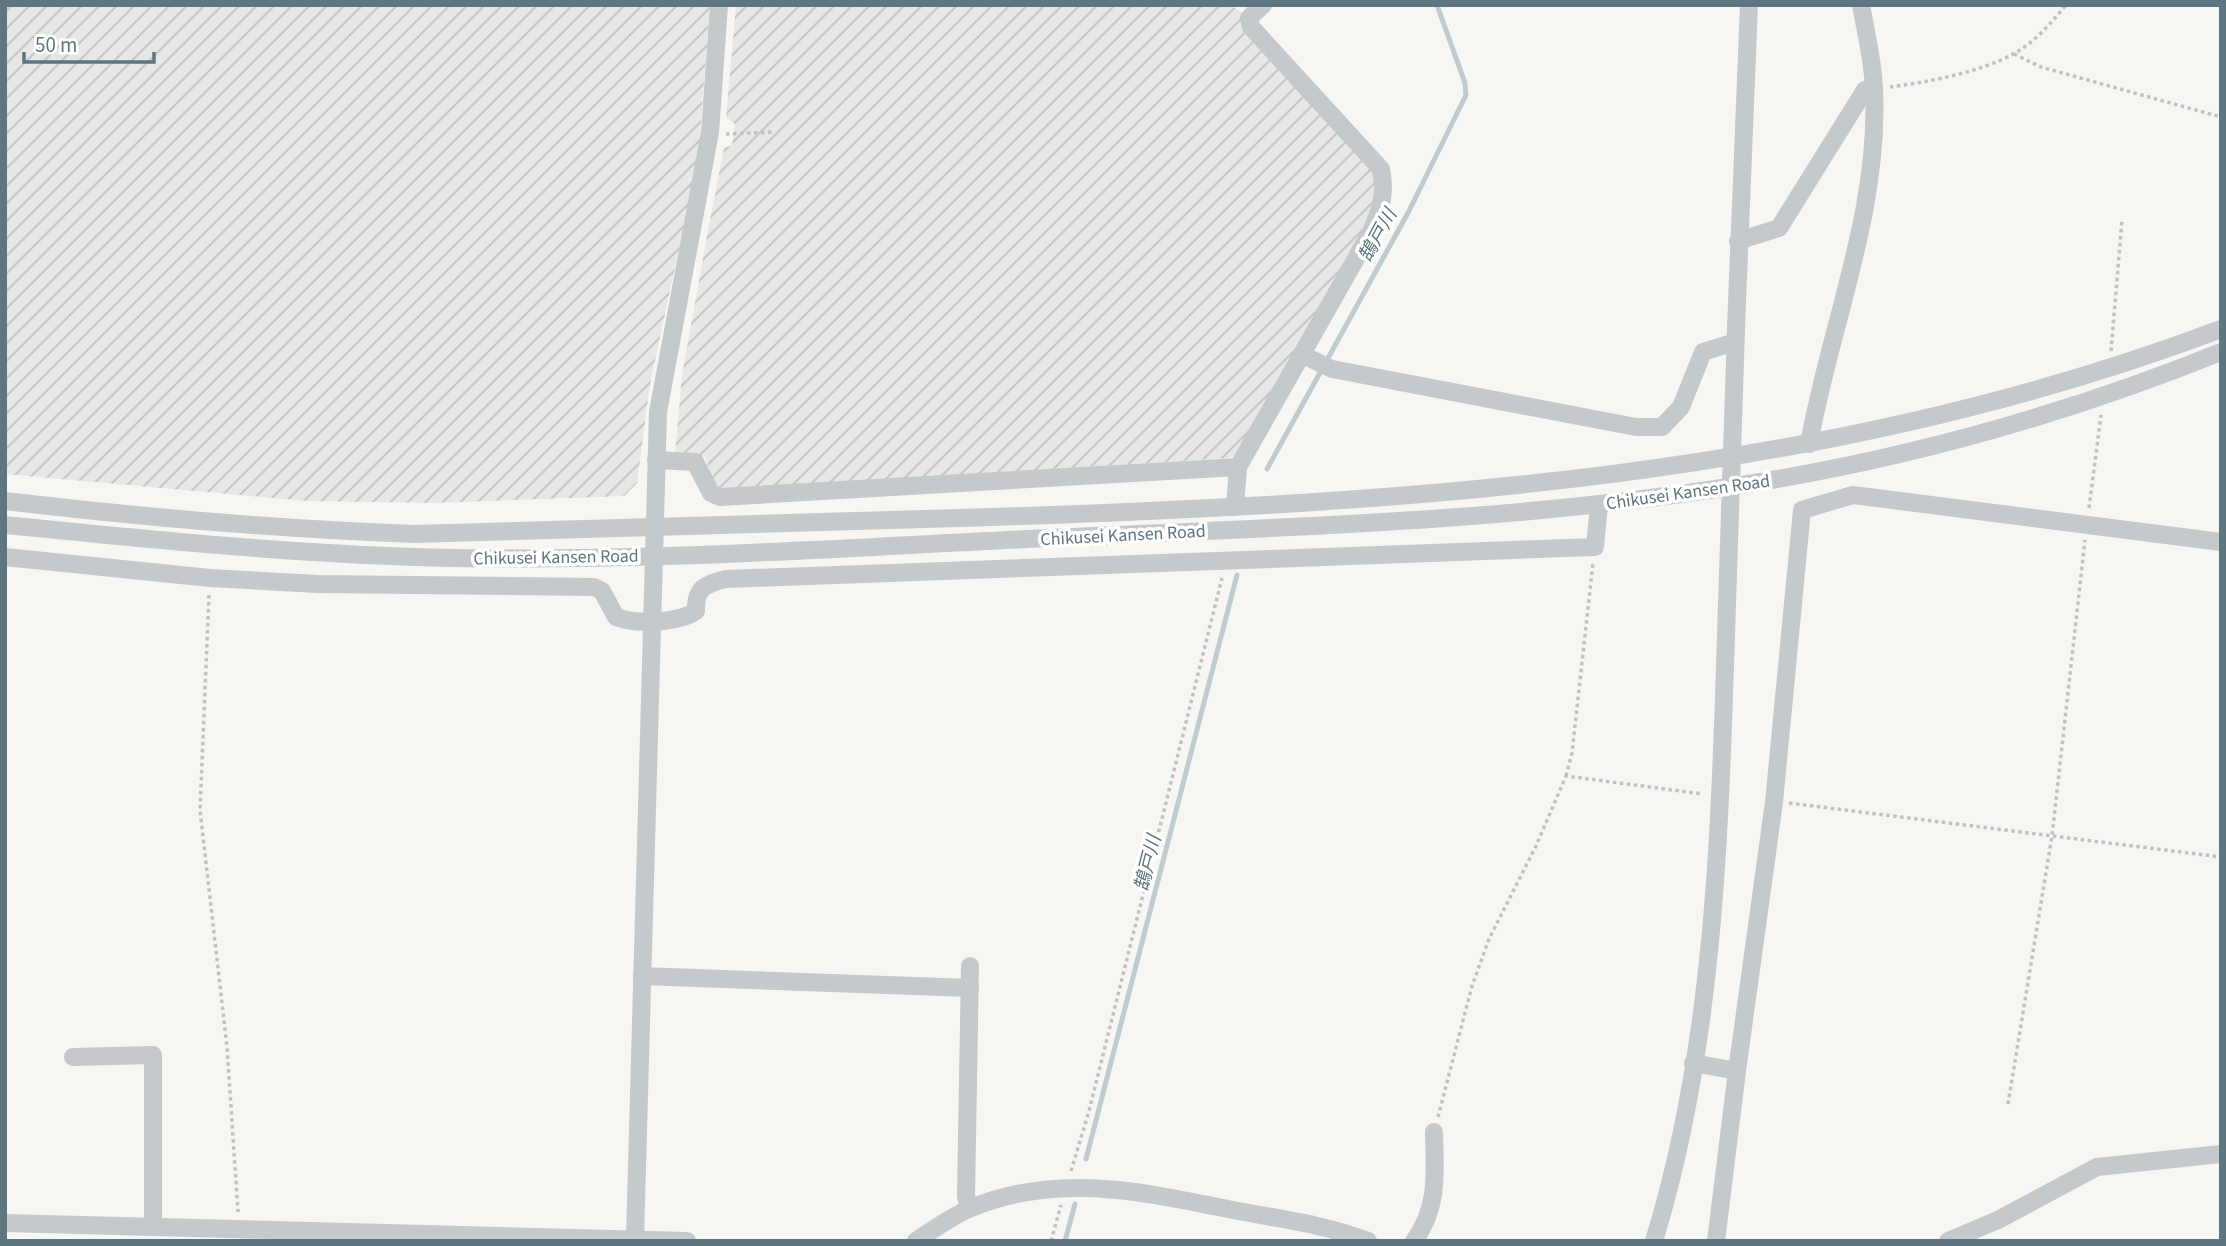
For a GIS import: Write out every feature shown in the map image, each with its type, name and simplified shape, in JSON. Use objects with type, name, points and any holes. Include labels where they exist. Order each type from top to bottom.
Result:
[{"type":"street","points":[[635,1239],[653,556],[660,391],[710,132],[719,5]]},
{"type":"street","points":[[1235,507],[1238,467],[1371,232],[1382,208],[1385,190],[1381,169],[1251,27],[1249,18],[1262,5]]},
{"type":"street","points":[[1654,1241],[1678,1143],[1693,1063],[1714,894],[1720,796],[1738,241],[1749,5]]},
{"type":"street","points":[[1810,444],[1866,198],[1873,149],[1874,89],[1861,5]]},
{"type":"street","points":[[1738,241],[1779,228],[1865,90],[1874,89]]},
{"type":"street","name":"Chikusei Kansen Road","points":[[5,501],[167,519],[308,530],[414,534],[1235,507],[1582,479],[1810,444],[1964,409],[2111,367],[2221,329]]},
{"type":"street","points":[[1303,355],[1332,369],[1636,427],[1662,427],[1681,407],[1703,352],[1735,342]]},
{"type":"street","name":"Chikusei Kansen Road","points":[[5,526],[239,548],[534,559],[1225,530],[1599,505],[1731,487],[1951,441],[2096,396],[2221,352]]},
{"type":"street","points":[[656,460],[695,462],[711,493],[720,497],[1238,467]]},
{"type":"street","points":[[1716,1241],[1774,802],[1802,510],[1853,495],[2221,542]]},
{"type":"street","points":[[5,557],[210,579],[594,587],[602,591],[616,617],[623,620],[684,619],[696,611],[696,596],[700,589],[707,583],[726,579],[1595,547],[1599,505]]},
{"type":"street","points":[[1225,530],[1225,559]]},
{"type":"street","points":[[969,1209],[965,1196],[970,966]]},
{"type":"street","points":[[642,975],[970,988]]},
{"type":"street","points":[[73,1057],[153,1055],[153,1226]]},
{"type":"street","points":[[1693,1063],[1737,1072]]},
{"type":"street","points":[[1414,1241],[1430,1214],[1434,1197],[1434,1132]]},
{"type":"street","points":[[1948,1241],[1998,1220],[2097,1167],[2221,1154]]},
{"type":"street","points":[[916,1241],[969,1209],[1003,1196],[1066,1186],[1096,1186],[1225,1208],[1368,1241]]},
{"type":"street","points":[[5,1223],[153,1226],[239,1234],[687,1241]]},
{"type":"path","points":[[1874,89],[1925,82],[2014,54],[2041,34],[2066,5]]},
{"type":"path","points":[[2014,54],[2041,67],[2221,117]]},
{"type":"path","points":[[710,132],[734,135],[774,132]]},
{"type":"path","points":[[2111,367],[2110,335],[2122,220]]},
{"type":"path","points":[[2008,1104],[2052,836],[2101,414],[2096,396]]},
{"type":"path","points":[[1434,1132],[1472,986],[1489,939],[1536,846],[1566,776],[1572,753],[1595,547]]},
{"type":"path","points":[[1051,1241],[1089,1111],[1225,559]]},
{"type":"path","points":[[210,579],[200,810],[227,1047],[239,1234]]},
{"type":"path","points":[[1566,776],[1720,796]]},
{"type":"path","points":[[1774,802],[2221,857]]},
{"type":"shaded area","points":[[5,5],[710,5],[698,160],[650,384],[637,483],[624,496],[435,503],[307,501],[5,474]]},
{"type":"shaded area","points":[[736,5],[1229,5],[1244,13],[1373,169],[1377,204],[1236,455],[1228,458],[716,490],[705,457],[675,454],[682,375],[707,236],[724,148],[732,145],[735,124],[726,118]]},
{"type":"waterway","name":"鵠戸川","points":[[1267,469],[1409,211],[1466,95],[1465,83],[1437,5]]},
{"type":"waterway","name":"鵠戸川","points":[[1086,1159],[1237,575]]},
{"type":"waterway","name":"鵠戸川","points":[[1065,1241],[1075,1204]]}]
